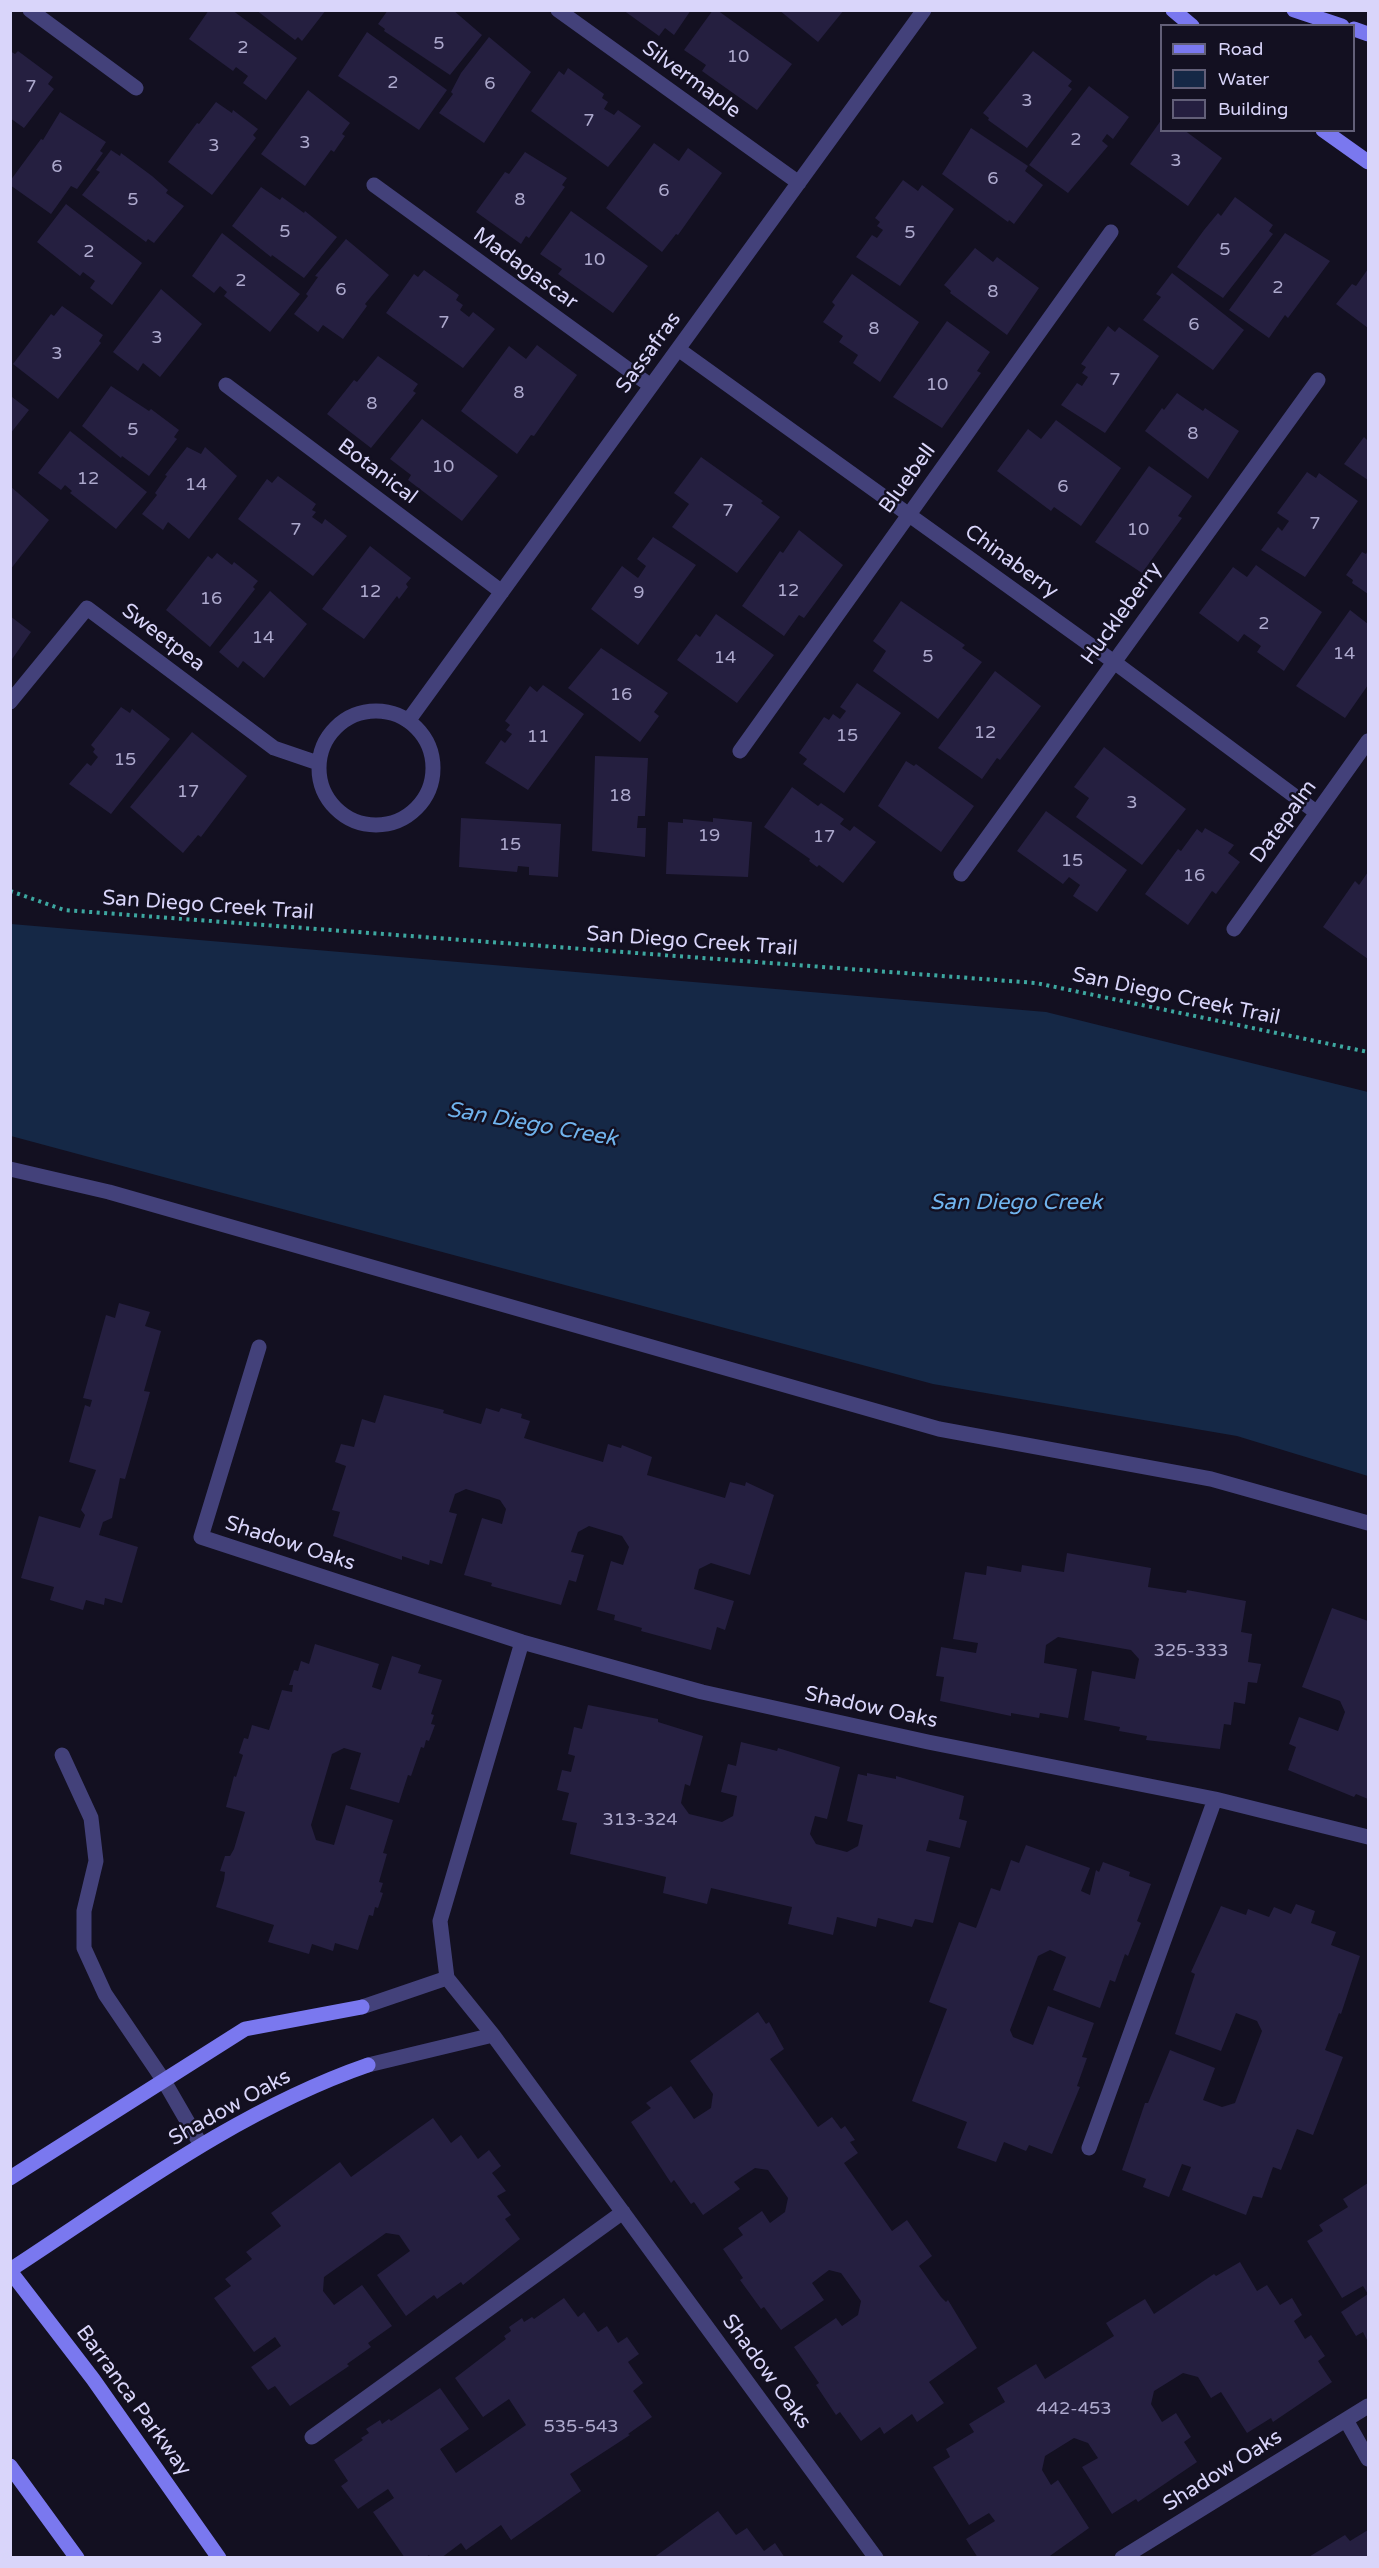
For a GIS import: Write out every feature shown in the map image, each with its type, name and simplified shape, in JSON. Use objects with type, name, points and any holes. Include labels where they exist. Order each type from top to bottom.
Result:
[{"type":"street","points":[[30,10],[136,88]]},
{"type":"street","name":"Silvermaple","points":[[558,10],[799,183]]},
{"type":"street","name":"Sassafras","points":[[408,721],[924,10]]},
{"type":"street","points":[[1173,10],[1190,24]]},
{"type":"street","points":[[1294,10],[1336,24]]},
{"type":"street","points":[[1326,132],[1368,162]]},
{"type":"street","name":"Madagascar","points":[[374,186],[651,386]]},
{"type":"street","name":"Bluebell","points":[[740,751],[1111,232]]},
{"type":"street","name":"Chinaberry","points":[[678,349],[909,513],[1316,812]]},
{"type":"street","name":"Huckleberry","points":[[961,874],[1318,380]]},
{"type":"street","name":"Botanical","points":[[226,386],[502,592]]},
{"type":"street","name":"Sweetpea","points":[[10,702],[87,608],[274,748],[318,763]]},
{"type":"street","points":[[380,710],[408,721],[428,743],[433,772],[424,801],[400,820],[371,826],[343,815],[323,793],[318,763],[328,735],[351,716],[380,710]]},
{"type":"street","name":"Datepalm","points":[[1234,928],[1368,741]]},
{"type":"street","points":[[10,1169],[109,1192],[939,1429],[1211,1479],[1368,1523]]},
{"type":"street","name":"Shadow Oaks","points":[[259,1347],[201,1537],[522,1642],[736,1699],[928,1742],[1215,1798],[1368,1837]]},
{"type":"street","points":[[10,2178],[245,2029],[362,2007],[447,1978],[440,1920],[522,1642]]},
{"type":"street","points":[[62,1755],[91,1818],[96,1861],[84,1911],[84,1948],[105,1994],[164,2080],[201,2145]]},
{"type":"street","points":[[1089,2148],[1215,1798]]},
{"type":"street","name":"Shadow Oaks","points":[[447,1978],[493,2035],[876,2558]]},
{"type":"street","name":"Shadow Oaks","points":[[10,2270],[201,2145],[322,2081],[368,2065],[493,2035]]},
{"type":"street","points":[[312,2437],[623,2212]]},
{"type":"street","name":"Barranca Parkway","points":[[10,2270],[93,2379],[219,2558]]},
{"type":"street","name":"Shadow Oaks","points":[[1122,2558],[1368,2406]]},
{"type":"street","points":[[1346,2420],[1368,2459]]},
{"type":"street","points":[[10,2466],[77,2558]]},
{"type":"path","name":"San Diego Creek Trail","points":[[10,891],[64,910],[1036,982],[1368,1052]]},
{"type":"water","name":"San Diego Creek","points":[[11,924],[1046,1012],[1368,1092],[1368,1476],[1237,1436],[933,1384],[11,1136]]},
{"type":"building","points":[[209,10],[232,10],[297,58],[266,100],[243,83],[248,76],[236,67],[233,71],[189,39]]},
{"type":"building","points":[[256,10],[326,10],[302,41],[298,37],[295,40]]},
{"type":"building","points":[[388,10],[453,10],[482,35],[450,75],[384,31],[385,29],[378,24]]},
{"type":"building","points":[[623,10],[691,10],[674,35],[665,28],[659,36]]},
{"type":"building","points":[[713,10],[717,10],[792,64],[757,110],[702,71],[706,65],[684,50]]},
{"type":"building","points":[[779,10],[844,10],[818,42]]},
{"type":"building","points":[[367,32],[447,90],[419,130],[338,76]]},
{"type":"building","points":[[489,37],[531,72],[484,143],[439,113],[453,94],[451,92],[461,73]]},
{"type":"building","points":[[10,51],[15,54],[18,51],[53,77],[48,84],[54,89],[24,128],[10,118]]},
{"type":"building","points":[[1033,51],[1072,81],[1068,86],[1072,89],[1027,148],[988,120],[989,118],[983,113]]},
{"type":"building","points":[[568,68],[604,94],[602,98],[608,102],[604,109],[614,115],[618,110],[641,126],[608,167],[531,111],[559,71],[564,75]]},
{"type":"building","points":[[1089,86],[1129,117],[1113,139],[1107,134],[1102,141],[1108,146],[1068,193],[1029,165]]},
{"type":"building","points":[[308,90],[350,123],[342,134],[345,136],[334,152],[331,150],[305,186],[261,154]]},
{"type":"building","points":[[216,102],[232,113],[233,110],[258,129],[253,135],[256,138],[212,195],[168,162]]},
{"type":"building","points":[[60,112],[106,142],[100,151],[103,153],[77,189],[71,186],[51,214],[10,185],[10,181],[41,139],[43,140]]},
{"type":"building","points":[[1160,122],[1160,132],[1187,132],[1222,158],[1188,206],[1130,164]]},
{"type":"building","points":[[971,128],[1028,166],[1025,171],[1043,185],[1014,224],[942,174]]},
{"type":"building","points":[[654,143],[679,161],[688,148],[722,173],[678,235],[676,234],[662,252],[606,208]]},
{"type":"building","points":[[111,150],[120,156],[121,153],[152,176],[168,190],[166,193],[184,206],[154,243],[148,239],[146,242],[82,195],[100,172],[96,170]]},
{"type":"building","points":[[525,152],[567,178],[562,185],[565,187],[529,238],[526,236],[521,244],[476,212],[505,172],[509,174]]},
{"type":"building","points":[[903,180],[918,191],[922,185],[954,209],[900,286],[856,257],[872,235],[877,238],[883,230],[877,226],[880,222],[875,218]]},
{"type":"building","points":[[261,187],[280,200],[282,197],[304,213],[305,211],[337,237],[304,278],[272,255],[271,257],[232,226]]},
{"type":"building","points":[[1235,197],[1273,225],[1269,231],[1273,234],[1223,298],[1177,267],[1218,213],[1221,216]]},
{"type":"building","points":[[66,204],[142,263],[112,305],[90,288],[95,281],[83,272],[80,276],[37,242]]},
{"type":"building","points":[[571,211],[648,266],[613,313],[558,274],[562,269],[540,254]]},
{"type":"building","points":[[222,233],[300,294],[270,332],[224,296],[227,292],[220,286],[214,293],[192,276]]},
{"type":"building","points":[[1285,233],[1330,261],[1288,318],[1285,315],[1269,338],[1229,310]]},
{"type":"building","points":[[346,239],[389,275],[365,304],[367,306],[343,339],[323,325],[318,332],[294,314],[308,296],[306,294],[318,277],[315,276]]},
{"type":"building","points":[[975,248],[993,262],[997,257],[1039,288],[1007,335],[950,293],[951,291],[944,285]]},
{"type":"building","points":[[1368,269],[1368,328],[1336,304],[1352,284],[1356,286]]},
{"type":"building","points":[[424,270],[459,295],[456,300],[463,305],[460,310],[469,317],[473,312],[495,329],[463,368],[386,313],[414,274],[418,277]]},
{"type":"building","points":[[1172,273],[1244,330],[1213,370],[1143,320],[1161,297],[1156,294]]},
{"type":"building","points":[[852,274],[919,322],[880,382],[853,363],[858,355],[839,342],[843,336],[823,322],[835,305],[832,302]]},
{"type":"building","points":[[161,289],[202,324],[160,377],[143,363],[138,371],[113,352]]},
{"type":"building","points":[[62,306],[103,335],[99,341],[101,343],[58,399],[13,364],[51,314],[54,316]]},
{"type":"building","points":[[947,321],[990,352],[977,371],[981,373],[942,428],[893,397]]},
{"type":"building","points":[[1108,326],[1115,332],[1119,327],[1159,356],[1105,433],[1061,405],[1077,383],[1082,386],[1088,377],[1082,373],[1086,367],[1081,364]]},
{"type":"building","points":[[537,345],[577,375],[534,436],[531,435],[517,454],[461,411],[509,346],[526,359]]},
{"type":"building","points":[[378,356],[418,384],[413,391],[416,393],[371,448],[327,414],[354,380],[357,382]]},
{"type":"building","points":[[111,386],[149,411],[151,409],[179,430],[174,437],[177,439],[149,476],[122,456],[121,458],[82,426]]},
{"type":"building","points":[[10,393],[29,410],[10,434]]},
{"type":"building","points":[[1177,393],[1203,411],[1205,408],[1239,431],[1208,479],[1145,431],[1162,408],[1164,410]]},
{"type":"building","points":[[422,419],[498,476],[462,521],[408,480],[411,475],[390,459]]},
{"type":"building","points":[[1056,420],[1121,468],[1081,526],[1054,507],[1051,511],[997,471],[1028,429],[1041,439]]},
{"type":"building","points":[[70,431],[147,492],[116,529],[70,493],[72,491],[65,485],[61,490],[38,473]]},
{"type":"building","points":[[1364,437],[1368,441],[1368,480],[1344,464]]},
{"type":"building","points":[[187,447],[201,454],[205,447],[237,476],[189,539],[168,522],[163,530],[142,514],[157,495],[155,493],[167,476],[165,475]]},
{"type":"building","points":[[701,457],[763,501],[761,503],[780,517],[737,573],[672,527],[689,504],[674,493]]},
{"type":"building","points":[[1149,466],[1192,496],[1178,516],[1182,518],[1142,573],[1095,542]]},
{"type":"building","points":[[1307,472],[1316,478],[1319,473],[1358,501],[1305,577],[1261,550],[1278,527],[1282,531],[1289,521],[1277,513]]},
{"type":"building","points":[[278,476],[316,504],[312,510],[316,512],[312,517],[322,524],[325,519],[347,536],[313,576],[238,519],[267,479],[272,483]]},
{"type":"building","points":[[10,486],[49,520],[10,570]]},
{"type":"building","points":[[799,530],[843,565],[804,618],[799,615],[784,636],[742,606],[780,551],[783,553]]},
{"type":"building","points":[[653,537],[696,565],[638,645],[591,609],[622,566],[638,578],[646,566],[637,559]]},
{"type":"building","points":[[370,546],[411,578],[406,584],[408,587],[399,599],[397,596],[364,639],[322,609]]},
{"type":"building","points":[[1368,550],[1368,594],[1352,583],[1353,580],[1346,575],[1362,552],[1366,554]]},
{"type":"building","points":[[217,553],[232,565],[234,562],[258,581],[253,587],[255,589],[210,647],[166,610],[208,556],[212,559]]},
{"type":"building","points":[[1256,565],[1322,612],[1284,671],[1257,652],[1261,646],[1244,634],[1238,642],[1199,613],[1233,567],[1247,577]]},
{"type":"building","points":[[270,591],[307,624],[264,678],[243,661],[238,668],[219,652]]},
{"type":"building","points":[[901,601],[965,645],[962,648],[982,662],[938,719],[873,671],[886,651],[873,641]]},
{"type":"building","points":[[1350,610],[1368,624],[1368,685],[1345,718],[1296,686]]},
{"type":"building","points":[[716,614],[774,655],[737,703],[677,660],[696,634],[700,637]]},
{"type":"building","points":[[10,616],[31,632],[10,662]]},
{"type":"building","points":[[601,648],[668,693],[654,712],[659,716],[640,742],[568,688]]},
{"type":"building","points":[[995,671],[1041,706],[1000,760],[997,758],[982,779],[938,748]]},
{"type":"building","points":[[857,683],[901,713],[844,793],[803,764],[807,759],[799,753],[824,717],[829,720],[833,714],[840,719],[846,711],[840,707]]},
{"type":"building","points":[[543,685],[584,714],[528,790],[485,763],[501,740],[505,743],[512,734],[506,730],[510,725],[505,721],[530,686],[537,692]]},
{"type":"building","points":[[121,707],[130,713],[132,709],[170,739],[111,814],[69,784],[87,763],[91,766],[98,757],[91,745]]},
{"type":"building","points":[[192,732],[247,776],[201,837],[198,835],[183,853],[130,807]]},
{"type":"building","points":[[1104,747],[1186,809],[1142,865],[1076,817],[1089,798],[1074,787]]},
{"type":"building","points":[[595,756],[648,758],[645,816],[638,816],[637,828],[646,828],[645,857],[592,851]]},
{"type":"building","points":[[906,761],[914,766],[916,764],[974,806],[941,852],[878,806]]},
{"type":"building","points":[[792,787],[818,806],[821,803],[844,819],[840,824],[850,831],[854,826],[876,842],[843,883],[819,865],[817,867],[809,861],[810,859],[764,827]]},
{"type":"building","points":[[1046,811],[1127,870],[1097,912],[1073,896],[1080,885],[1069,877],[1063,884],[1017,851]]},
{"type":"building","points":[[461,818],[561,824],[558,877],[529,875],[529,867],[518,866],[517,872],[459,867]]},
{"type":"building","points":[[713,818],[752,822],[748,877],[666,874],[668,822],[683,823],[683,819],[713,822]]},
{"type":"building","points":[[1205,828],[1234,845],[1228,853],[1240,862],[1216,894],[1212,891],[1188,925],[1145,894],[1178,849],[1181,851],[1197,829],[1202,833]]},
{"type":"building","points":[[1368,872],[1368,959],[1323,927],[1355,881],[1359,885]]},
{"type":"building","points":[[119,1303],[150,1312],[145,1326],[161,1331],[144,1391],[150,1392],[125,1479],[120,1478],[112,1518],[103,1522],[99,1535],[138,1547],[122,1603],[105,1598],[104,1605],[86,1600],[83,1610],[50,1600],[54,1587],[21,1578],[39,1516],[80,1528],[85,1515],[81,1510],[96,1470],[69,1462],[85,1405],[90,1407],[92,1400],[83,1398],[106,1315],[115,1318]]},
{"type":"building","points":[[384,1395],[444,1410],[443,1413],[481,1424],[486,1408],[499,1412],[501,1408],[522,1414],[521,1418],[530,1421],[524,1438],[603,1462],[608,1444],[621,1448],[622,1445],[652,1457],[647,1475],[725,1498],[730,1482],[745,1486],[746,1482],[774,1495],[750,1575],[711,1563],[699,1569],[694,1589],[734,1601],[725,1630],[717,1627],[711,1650],[641,1631],[642,1628],[614,1620],[615,1615],[597,1610],[611,1561],[623,1565],[629,1547],[622,1536],[589,1526],[578,1532],[571,1552],[584,1555],[576,1582],[569,1580],[561,1605],[491,1586],[492,1583],[464,1575],[482,1518],[502,1524],[506,1509],[500,1500],[466,1489],[455,1494],[449,1512],[457,1514],[442,1564],[430,1560],[429,1565],[402,1556],[402,1560],[333,1536],[340,1512],[332,1510],[346,1466],[335,1462],[341,1444],[354,1447],[362,1419],[375,1423]]},
{"type":"building","points":[[1067,1553],[1151,1568],[1148,1587],[1186,1593],[1187,1590],[1246,1601],[1241,1632],[1252,1634],[1248,1662],[1261,1664],[1257,1683],[1248,1682],[1245,1704],[1234,1702],[1231,1725],[1224,1724],[1220,1749],[1146,1740],[1147,1736],[1119,1731],[1120,1727],[1084,1720],[1092,1671],[1135,1679],[1139,1659],[1131,1650],[1058,1637],[1046,1645],[1044,1663],[1077,1669],[1068,1718],[1040,1713],[1039,1718],[1011,1713],[1011,1716],[940,1701],[944,1677],[936,1676],[941,1647],[976,1653],[978,1643],[953,1639],[965,1572],[986,1575],[987,1566],[1021,1572],[1022,1565],[1064,1572]]},
{"type":"building","points":[[1332,1608],[1368,1621],[1368,1799],[1356,1794],[1354,1797],[1288,1770],[1296,1747],[1289,1744],[1299,1717],[1338,1731],[1345,1712],[1340,1701],[1302,1687]]},
{"type":"building","points":[[315,1644],[379,1664],[372,1687],[381,1690],[392,1656],[421,1665],[418,1673],[442,1680],[431,1714],[434,1715],[431,1724],[435,1725],[429,1741],[426,1740],[424,1748],[421,1747],[411,1776],[408,1775],[399,1803],[350,1789],[361,1753],[344,1748],[332,1754],[311,1825],[316,1840],[334,1845],[346,1805],[393,1820],[383,1853],[387,1854],[379,1882],[383,1883],[380,1892],[383,1893],[373,1916],[369,1915],[358,1950],[335,1943],[333,1951],[312,1944],[309,1954],[268,1942],[274,1925],[216,1907],[225,1872],[220,1871],[225,1856],[230,1856],[234,1849],[245,1812],[226,1807],[234,1776],[236,1777],[243,1755],[239,1753],[244,1738],[248,1739],[252,1725],[269,1730],[282,1690],[292,1692],[293,1685],[289,1685],[294,1670],[298,1671],[301,1661],[309,1664]]},
{"type":"building","points":[[588,1705],[658,1719],[658,1722],[703,1736],[690,1786],[685,1784],[681,1803],[689,1814],[722,1822],[733,1816],[737,1796],[721,1792],[728,1764],[736,1766],[741,1742],[777,1751],[778,1748],[840,1767],[827,1819],[815,1816],[810,1834],[816,1844],[847,1852],[858,1846],[863,1825],[847,1821],[858,1774],[867,1776],[867,1773],[896,1779],[896,1776],[964,1796],[959,1819],[967,1821],[960,1848],[929,1840],[926,1851],[950,1857],[933,1923],[915,1919],[912,1927],[878,1918],[876,1927],[837,1917],[833,1935],[788,1924],[792,1907],[711,1888],[707,1904],[663,1893],[666,1877],[570,1854],[577,1823],[562,1820],[569,1793],[557,1790],[562,1770],[571,1772],[575,1756],[568,1754],[574,1727],[582,1729]]},
{"type":"building","points":[[1026,1845],[1090,1868],[1081,1891],[1090,1895],[1096,1870],[1099,1872],[1103,1862],[1130,1872],[1129,1876],[1151,1884],[1137,1921],[1141,1923],[1128,1956],[1125,1954],[1115,1982],[1110,1980],[1100,2008],[1053,1990],[1066,1957],[1050,1950],[1038,1956],[1010,2030],[1013,2037],[1033,2045],[1048,2006],[1094,2023],[1082,2057],[1087,2058],[1077,2086],[1080,2087],[1052,2154],[1029,2145],[1026,2151],[1004,2142],[996,2162],[957,2148],[967,2122],[912,2101],[947,2009],[929,2002],[959,1922],[976,1928],[991,1888],[1000,1891],[1011,1860],[1019,1863]]},
{"type":"building","points":[[1296,1904],[1315,1911],[1311,1923],[1336,1932],[1331,1945],[1360,1956],[1341,2014],[1339,2013],[1325,2050],[1343,2057],[1313,2135],[1297,2129],[1281,2170],[1273,2167],[1262,2198],[1253,2196],[1246,2215],[1182,2190],[1191,2167],[1182,2164],[1169,2197],[1143,2187],[1146,2179],[1122,2170],[1145,2103],[1148,2103],[1170,2050],[1215,2068],[1203,2100],[1222,2107],[1235,2103],[1262,2031],[1257,2021],[1236,2013],[1221,2051],[1175,2034],[1195,1974],[1191,1972],[1221,1906],[1246,1915],[1248,1909],[1269,1917],[1274,1907],[1291,1914]]},
{"type":"building","points":[[758,2012],[766,2024],[769,2022],[784,2049],[770,2059],[818,2127],[832,2117],[841,2129],[845,2126],[855,2140],[850,2142],[858,2153],[844,2163],[892,2231],[907,2220],[932,2256],[919,2266],[941,2297],[946,2302],[948,2300],[977,2348],[929,2382],[944,2403],[917,2422],[912,2414],[884,2434],[880,2427],[861,2441],[840,2412],[836,2415],[816,2385],[819,2383],[794,2347],[836,2318],[842,2326],[858,2315],[861,2301],[841,2273],[829,2270],[812,2283],[824,2300],[781,2330],[764,2307],[761,2309],[740,2280],[743,2278],[723,2249],[743,2235],[738,2228],[762,2211],[770,2223],[785,2212],[788,2198],[768,2170],[755,2168],[734,2182],[740,2189],[703,2215],[694,2202],[691,2204],[674,2180],[671,2183],[631,2122],[651,2108],[646,2103],[671,2086],[694,2119],[711,2108],[713,2094],[690,2061]]},
{"type":"building","points":[[433,2118],[451,2143],[461,2135],[478,2159],[489,2150],[501,2166],[492,2173],[506,2191],[497,2196],[511,2215],[505,2219],[520,2239],[463,2285],[461,2282],[437,2299],[434,2295],[406,2316],[377,2275],[410,2251],[399,2235],[386,2233],[324,2277],[323,2291],[334,2305],[362,2285],[392,2326],[368,2343],[371,2347],[347,2364],[349,2366],[290,2406],[275,2386],[268,2390],[251,2367],[281,2346],[275,2337],[254,2352],[214,2298],[231,2286],[225,2279],[252,2259],[246,2252],[281,2226],[271,2213],[340,2162],[351,2177]]},
{"type":"building","points":[[1368,2183],[1368,2294],[1363,2286],[1342,2298],[1307,2241],[1323,2231],[1319,2225],[1348,2207],[1343,2199]]},
{"type":"building","points":[[1240,2262],[1257,2291],[1267,2285],[1280,2305],[1292,2298],[1302,2315],[1294,2321],[1305,2339],[1311,2335],[1325,2356],[1318,2361],[1332,2382],[1273,2422],[1271,2418],[1247,2433],[1221,2392],[1211,2398],[1198,2377],[1183,2373],[1154,2391],[1151,2404],[1162,2422],[1176,2413],[1191,2437],[1184,2442],[1197,2462],[1138,2502],[1136,2499],[1112,2514],[1082,2467],[1098,2458],[1088,2443],[1074,2438],[1045,2456],[1042,2470],[1051,2485],[1058,2480],[1089,2528],[1047,2558],[978,2558],[966,2539],[995,2521],[989,2513],[969,2525],[933,2467],[950,2457],[946,2449],[974,2432],[969,2424],[1005,2402],[997,2388],[1036,2364],[1045,2379],[1114,2336],[1106,2323],[1145,2299],[1154,2314],[1214,2274],[1216,2276]]},
{"type":"building","points":[[1368,2294],[1368,2342],[1363,2332],[1356,2336],[1341,2312]]},
{"type":"building","points":[[564,2298],[578,2317],[584,2312],[598,2332],[607,2326],[618,2343],[627,2337],[639,2354],[628,2362],[643,2383],[633,2391],[652,2417],[628,2434],[630,2435],[570,2474],[581,2491],[511,2540],[501,2525],[466,2550],[461,2543],[441,2558],[431,2558],[429,2555],[425,2558],[405,2558],[373,2512],[394,2498],[388,2489],[358,2509],[341,2486],[348,2481],[334,2460],[363,2440],[361,2438],[369,2433],[366,2429],[380,2420],[382,2424],[389,2419],[391,2421],[440,2388],[469,2429],[440,2449],[456,2473],[526,2425],[509,2399],[483,2417],[455,2378],[506,2339],[504,2336],[511,2331],[509,2327],[522,2318],[524,2322],[532,2317],[534,2319]]},
{"type":"building","points":[[718,2511],[736,2535],[747,2528],[764,2551],[775,2543],[785,2558],[653,2558]]},
{"type":"building","points":[[1368,2530],[1368,2558],[1307,2558],[1345,2535],[1350,2541]]}]
